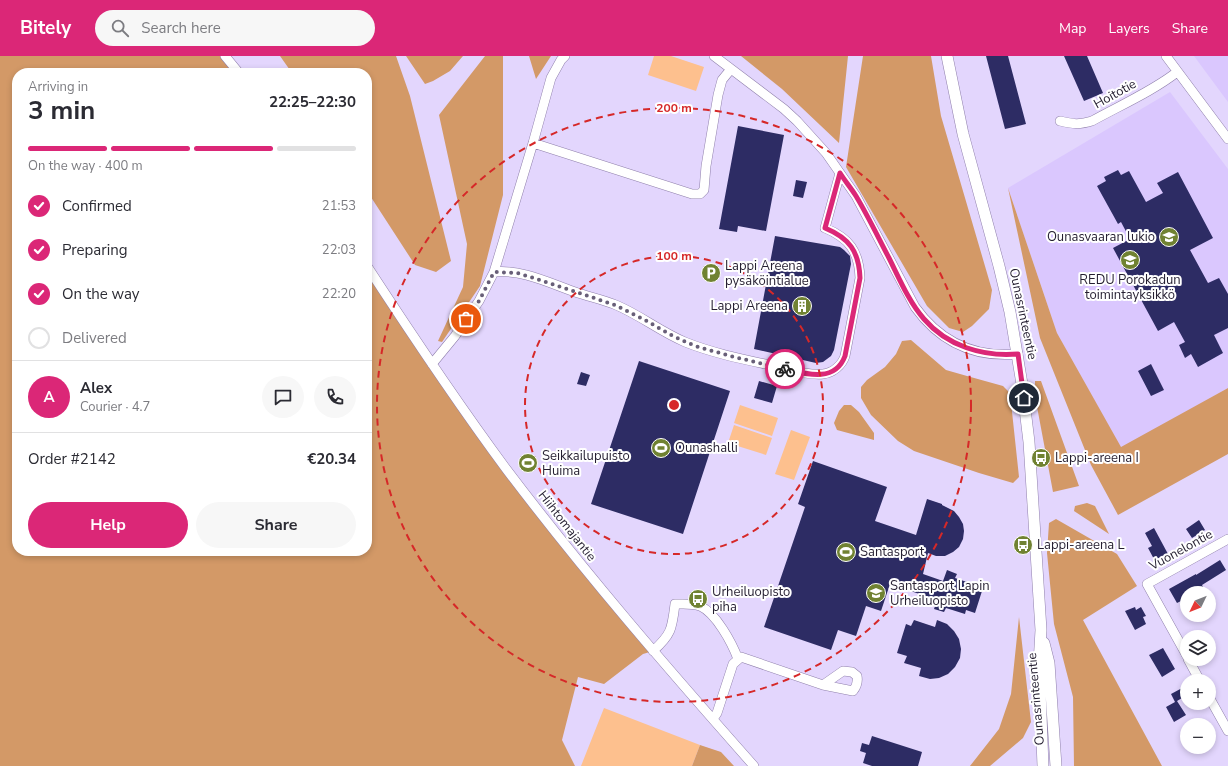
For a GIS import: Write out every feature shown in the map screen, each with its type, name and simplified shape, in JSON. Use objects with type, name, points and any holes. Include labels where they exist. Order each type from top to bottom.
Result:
[{"type":"street","points":[[225,56],[235,68]]},
{"type":"street","points":[[432,364],[455,336],[479,301],[494,272],[551,78],[561,60],[565,56]]},
{"type":"street","points":[[714,56],[784,109],[826,153],[856,196],[915,307],[923,319],[933,329],[962,346],[994,355],[1018,354]]},
{"type":"street","name":"Ounasrinteentie","points":[[947,56],[963,134],[999,266],[1018,354],[1029,442],[1041,630],[1039,664],[1043,766]]},
{"type":"street","points":[[1166,56],[1228,140]]},
{"type":"street","points":[[533,143],[692,194],[700,194],[704,190],[706,166],[718,95],[722,80],[731,68]]},
{"type":"street","name":"Hoitotie","points":[[1060,121],[1081,125],[1092,122],[1178,72]]},
{"type":"street","points":[[494,272],[517,273],[615,305],[695,346],[734,357],[792,370],[816,375],[824,374],[835,370],[843,362],[860,278],[858,257],[847,242],[837,233],[825,228],[840,173]]},
{"type":"street","name":"Hiihtomajantie","points":[[372,274],[432,364],[508,471],[594,580],[754,766]]},
{"type":"street","name":"Vuonelontie","points":[[1180,644],[1147,584],[1228,539]]},
{"type":"street","points":[[654,651],[668,636],[672,625],[675,604],[693,604],[706,610],[716,619],[732,644],[738,659]]},
{"type":"street","name":"Ounasrinteentie","points":[[1041,630],[1049,663],[1056,766]]},
{"type":"street","points":[[713,719],[717,713],[733,664],[741,657],[823,685]]},
{"type":"street","points":[[1216,709],[1228,731]]},
{"type":"street","points":[[1220,716],[1228,711]]},
{"type":"shaded area","points":[[0,56],[225,56],[235,68],[12,68],[12,556],[372,556],[372,274],[449,389],[653,651],[643,654],[604,684],[578,677],[562,740],[575,766],[0,766]]},
{"type":"shaded area","points":[[280,56],[396,56],[410,96],[451,261],[436,272],[415,265],[372,199],[372,68],[288,68]]},
{"type":"shaded area","points":[[406,56],[463,56],[450,71],[425,84]]},
{"type":"shaded area","points":[[485,56],[503,56],[503,195],[480,286],[442,342],[438,341],[463,287],[467,244],[439,115]]},
{"type":"shaded area","points":[[529,56],[551,56],[536,79]]},
{"type":"shaded area","points":[[654,56],[671,56],[704,67],[696,91],[648,75]]},
{"type":"shaded area","points":[[741,56],[848,56],[839,143],[782,89]]},
{"type":"shaded area","points":[[863,56],[931,56],[941,116],[992,290],[989,309],[972,326],[963,332],[949,328],[927,306],[846,167]]},
{"type":"shaded area","points":[[1194,56],[1228,56],[1228,102]]},
{"type":"shaded area","name":"REDU Porokadun toimintayksikkö","points":[[1170,92],[1228,169],[1228,388],[1121,448],[1057,333],[1008,188]]},
{"type":"shaded area","points":[[1008,188],[1057,333],[1121,447],[1228,388],[1228,454],[1118,515],[1091,465],[1040,338]]},
{"type":"shaded area","points":[[911,340],[946,370],[1003,386],[1010,393],[1019,477],[1013,483],[914,451],[898,441],[871,415],[861,398],[861,387],[867,380],[885,367],[896,354],[902,341]]},
{"type":"shaded area","points":[[1035,381],[1041,381],[1079,486],[1053,492],[1035,396]]},
{"type":"shaded area","points":[[740,405],[778,418],[772,436],[734,423]]},
{"type":"shaded area","points":[[844,405],[851,405],[859,412],[874,433],[874,440],[837,430],[834,423],[839,411]]},
{"type":"shaded area","points":[[734,425],[772,438],[766,455],[728,443]]},
{"type":"shaded area","points":[[791,430],[810,437],[794,480],[775,474]]},
{"type":"shaded area","points":[[1087,503],[1095,506],[1109,534],[1074,511],[1075,506]]},
{"type":"shaded area","points":[[1056,519],[1117,554],[1137,586],[1083,620],[1162,766],[1074,766],[1073,697],[1054,624],[1047,553],[1049,523]]},
{"type":"shaded area","points":[[1019,617],[1031,722],[1023,738],[990,766],[970,766],[999,729],[1011,694]]},
{"type":"shaded area","points":[[604,708],[700,745],[692,766],[581,766]]},
{"type":"shaded area","points":[[700,745],[721,752],[734,766],[692,766]]},
{"type":"building","points":[[986,56],[1008,56],[1026,124],[1005,129]]},
{"type":"building","points":[[1064,56],[1087,56],[1103,93],[1084,101]]},
{"type":"building","points":[[738,126],[784,135],[766,231],[738,226],[737,232],[719,229]]},
{"type":"building","points":[[1118,170],[1121,175],[1129,171],[1146,202],[1163,193],[1157,183],[1178,172],[1213,238],[1190,250],[1208,283],[1219,278],[1228,294],[1228,328],[1214,335],[1223,353],[1198,367],[1191,354],[1185,358],[1179,345],[1185,342],[1174,322],[1158,331],[1113,248],[1130,239],[1121,222],[1118,224],[1097,186],[1106,181],[1104,177]]},
{"type":"building","points":[[796,180],[807,182],[803,198],[793,196]]},
{"type":"building","name":"Lappi Areena","points":[[775,236],[840,247],[850,256],[851,264],[834,350],[831,356],[823,362],[816,363],[754,349]]},
{"type":"building","name":"Ounashalli","points":[[639,361],[730,391],[683,534],[591,504]]},
{"type":"building","points":[[1151,364],[1164,390],[1151,396],[1138,371]]},
{"type":"building","points":[[581,372],[590,375],[586,386],[577,384]]},
{"type":"building","points":[[759,381],[777,386],[772,403],[754,398]]},
{"type":"building","name":"Santasport","points":[[813,461],[887,487],[875,521],[916,535],[927,499],[942,504],[954,511],[963,524],[963,539],[959,547],[945,556],[936,556],[928,553],[923,574],[943,581],[947,570],[957,574],[955,578],[976,585],[975,588],[982,591],[975,613],[966,610],[965,614],[946,608],[944,612],[934,609],[937,600],[890,584],[881,611],[866,606],[856,636],[838,630],[831,650],[764,627],[805,507],[798,504]]},
{"type":"building","points":[[1199,520],[1205,530],[1192,538],[1186,529]]},
{"type":"building","points":[[1154,528],[1168,554],[1155,561],[1148,548],[1152,546],[1145,533]]},
{"type":"building","points":[[1220,560],[1226,570],[1202,586],[1180,586],[1180,602],[1177,603],[1169,589]]},
{"type":"building","points":[[1135,607],[1136,610],[1141,607],[1146,616],[1143,617],[1146,624],[1135,630],[1125,611]]},
{"type":"building","points":[[914,620],[935,627],[937,620],[947,624],[954,631],[959,639],[961,649],[960,658],[955,667],[948,674],[939,678],[930,679],[919,676],[921,668],[904,663],[907,656],[897,653],[906,624],[911,626]]},
{"type":"building","points":[[1163,648],[1175,669],[1162,677],[1149,655]]},
{"type":"building","points":[[1180,689],[1180,699],[1177,701],[1180,706],[1180,710],[1183,710],[1186,715],[1174,722],[1166,707],[1175,702],[1171,694]]},
{"type":"building","points":[[872,736],[922,752],[918,766],[872,766],[863,763],[866,753],[860,751],[862,743],[869,745]]},
{"type":"way so far","points":[[466,319],[479,301],[494,272],[499,271],[517,273],[615,305],[695,346],[785,369]]},
{"type":"place","name":"Ounasvaaran lukio","points":[[1169,237]]},
{"type":"place","name":"REDU Porokadun toimintayksikkö","points":[[1130,260]]},
{"type":"place","name":"Lappi Areena pysäköintialue","points":[[711,273]]},
{"type":"place","name":"Lappi Areena","points":[[802,306]]},
{"type":"place","name":"Ounashalli","points":[[661,448]]},
{"type":"place","name":"Lappi-areena I","points":[[1041,458]]},
{"type":"place","name":"Seikkailupuisto Huima","points":[[528,463]]},
{"type":"place","name":"Lappi-areena L","points":[[1023,545]]},
{"type":"place","name":"Santasport","points":[[846,552]]},
{"type":"place","name":"Santasport Lapin Urheiluopisto","points":[[876,593]]},
{"type":"place","name":"Urheiluopisto piha","points":[[698,599]]},
{"type":"route","points":[[785,369],[816,375],[829,373],[835,370],[843,362],[845,356],[860,278],[860,267],[858,257],[847,242],[837,233],[825,228],[840,173],[856,196],[904,287],[923,319],[933,329],[962,346],[994,355],[1018,354],[1024,398]]}]
